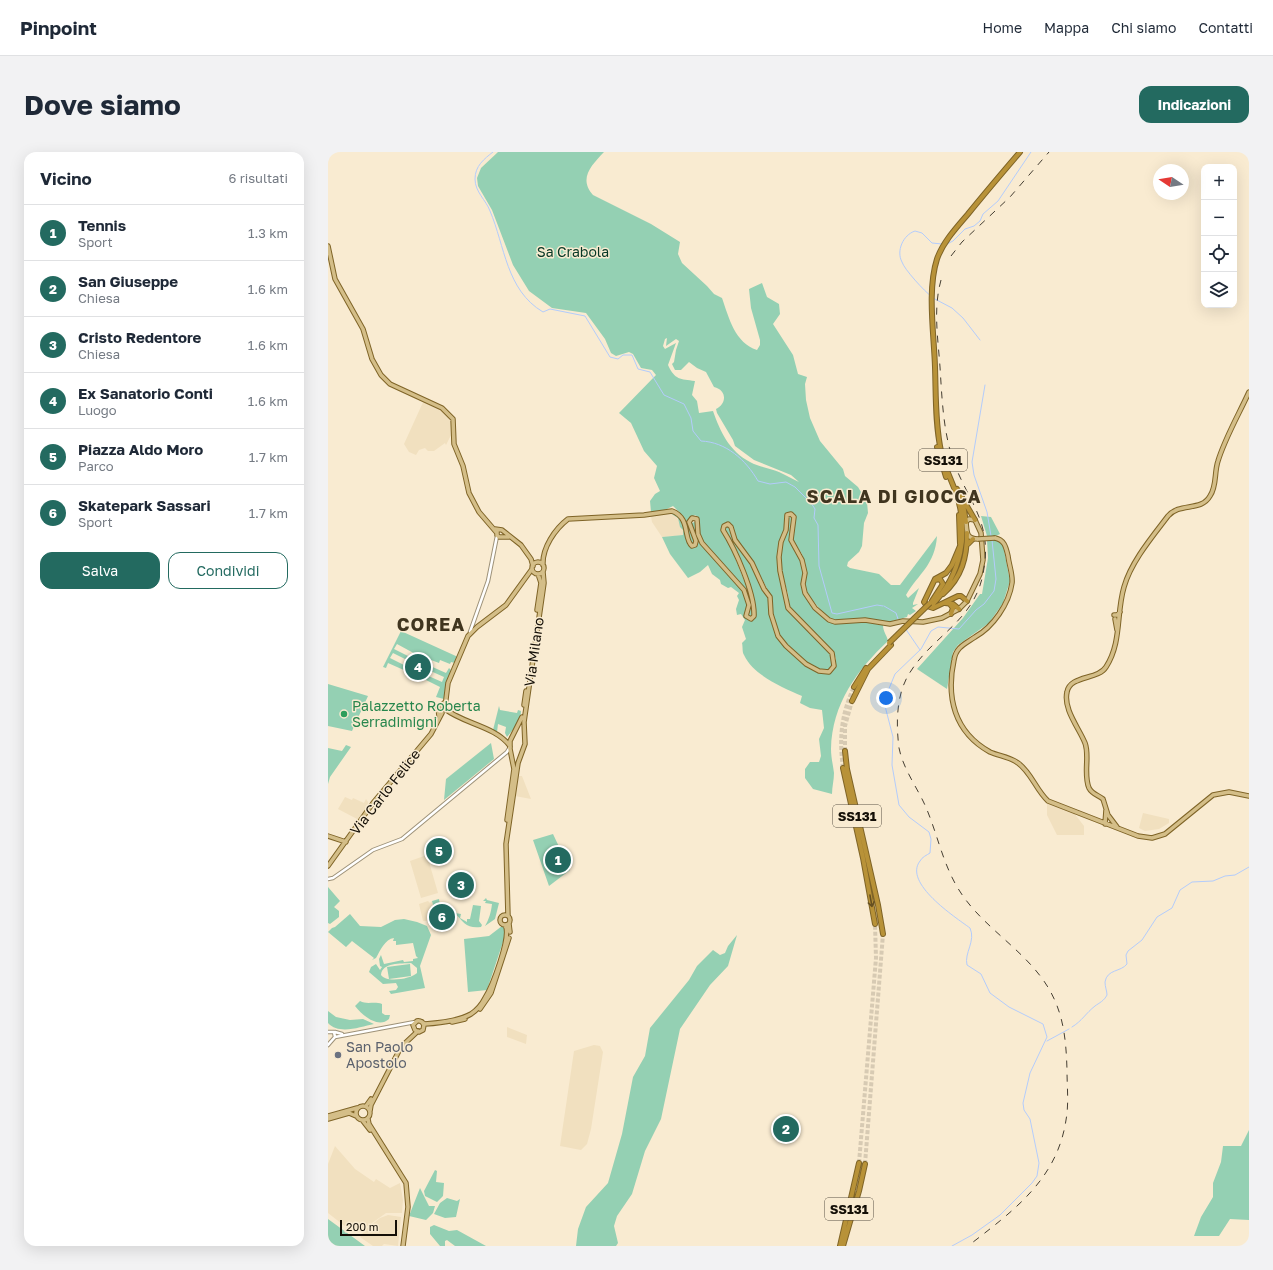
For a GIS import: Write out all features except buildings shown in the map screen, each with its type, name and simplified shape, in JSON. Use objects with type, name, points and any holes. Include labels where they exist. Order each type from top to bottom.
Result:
[{"type":"highway","name":"SS131","points":[[931,603],[946,583],[953,570],[960,546],[959,514],[954,495],[943,468],[936,439],[931,304],[934,268],[944,242],[1017,152]]},
{"type":"highway","name":"SS131","points":[[944,242],[1020,152]]},
{"type":"highway","name":"SS131","points":[[854,687],[866,667],[942,594],[955,571],[961,554],[963,534],[962,512],[941,451],[938,431],[931,304]]},
{"type":"highway","points":[[948,474],[974,520]]},
{"type":"highway","points":[[961,498],[966,522]]},
{"type":"highway","points":[[931,603],[957,579],[964,563],[967,533]]},
{"type":"highway","points":[[966,548],[969,542],[976,539]]},
{"type":"highway","points":[[960,546],[950,569],[933,581],[924,602],[929,608],[933,608],[956,596],[961,596],[967,601]]},
{"type":"highway","points":[[931,603],[943,584],[940,580],[933,581]]},
{"type":"highway","points":[[956,596],[958,608]]},
{"type":"highway","points":[[949,603],[953,608],[951,614]]},
{"type":"highway","points":[[941,604],[949,603],[958,608]]},
{"type":"highway","name":"SS131","points":[[852,702],[868,669],[890,644]]},
{"type":"highway","name":"SS131","points":[[845,751],[847,769],[883,934]]},
{"type":"highway","name":"SS131","points":[[843,768],[863,858],[875,924]]},
{"type":"highway","name":"SS131","points":[[842,1246],[859,1163]]},
{"type":"highway","name":"SS131","points":[[842,1246],[859,1191],[865,1164]]},
{"type":"main road","points":[[328,246],[335,279],[360,323],[372,359],[382,375],[390,384],[442,408],[453,419],[454,444],[463,466],[469,493],[479,512],[500,534],[512,538],[521,545],[531,559],[532,567],[538,574]]},
{"type":"main road","points":[[1105,824],[1106,813],[1103,799],[1094,793],[1089,786],[1086,745],[1069,708],[1066,696],[1068,688],[1072,684],[1104,669],[1117,639],[1124,586],[1133,566],[1168,516],[1178,509],[1201,505],[1210,497],[1215,486],[1218,461],[1249,392]]},
{"type":"main road","points":[[532,567],[540,563],[554,535],[568,519],[655,514],[672,511],[679,515],[687,531],[689,544],[692,546],[695,545],[696,541],[689,522],[692,518],[697,519],[698,534],[702,543],[744,590],[749,605],[746,617],[750,620],[754,616],[752,598],[728,537],[723,530],[725,525],[730,526],[735,540],[752,563],[764,589],[770,597],[771,614],[778,636],[786,646],[806,664],[819,671],[829,672],[834,666],[834,657],[814,634],[790,611],[781,578],[779,548],[786,530],[786,517],[788,514],[792,514],[794,517],[791,540],[802,560],[805,572],[803,584],[805,593],[815,608],[828,620],[843,623],[865,620],[890,624],[903,620],[930,621],[951,614],[967,601],[980,574],[983,560],[981,534],[974,520],[970,519],[966,522],[969,537],[976,539],[996,538],[1002,540],[1006,548],[1012,578],[1011,588],[1002,608],[990,626],[962,645],[957,651],[950,686],[954,711],[966,731],[974,740],[990,752],[1017,762],[1042,796],[1048,801],[1105,824],[1146,838],[1158,837],[1165,834],[1213,795],[1229,792],[1249,796]]},
{"type":"main road","points":[[531,559],[540,563]]},
{"type":"main road","name":"Via Milano","points":[[521,757],[525,744],[524,722],[544,583],[540,563]]},
{"type":"main road","name":"Via Carlo Felice","points":[[328,866],[373,803],[430,734],[443,710],[448,683],[470,633],[506,605],[528,577],[532,567]]},
{"type":"main road","points":[[528,577],[543,572]]},
{"type":"main road","name":"Via Milano","points":[[511,755],[510,747],[512,736],[522,719],[541,583],[538,574]]},
{"type":"main road","points":[[1117,639],[1115,617],[1121,610]]},
{"type":"main road","points":[[443,710],[503,739],[510,747]]},
{"type":"main road","points":[[515,731],[524,732]]},
{"type":"main road","points":[[503,739],[507,740],[512,736]]},
{"type":"main road","points":[[511,755],[516,758],[521,757]]},
{"type":"main road","points":[[401,1246],[408,1207],[406,1183],[369,1124],[368,1119],[371,1105],[398,1051],[415,1029],[415,1022],[429,1024],[470,1015],[479,1007],[488,993],[505,944],[507,924],[510,921],[506,915],[503,852],[514,769],[511,755]]},
{"type":"main road","points":[[506,915],[506,844],[518,763],[521,757]]},
{"type":"main road","points":[[1098,821],[1106,813]]},
{"type":"main road","points":[[1106,813],[1118,828]]},
{"type":"main road","points":[[328,836],[346,842]]},
{"type":"main road","points":[[506,915],[501,916],[500,920],[501,923],[507,924]]},
{"type":"main road","points":[[366,1106],[399,1046],[415,1029],[466,1019],[481,1008],[491,993],[508,945],[510,934],[507,924]]},
{"type":"main road","points":[[422,1022],[424,1028]]},
{"type":"main road","points":[[328,1118],[358,1107],[366,1106]]},
{"type":"main road","points":[[366,1106],[370,1110]]},
{"type":"main road","points":[[356,1116],[358,1107]]},
{"type":"main road","points":[[328,1118],[349,1113],[356,1116],[359,1120],[364,1121],[403,1184],[406,1207],[401,1246]]},
{"type":"main road","points":[[364,1121],[368,1119]]},
{"type":"street","points":[[470,633],[485,592],[496,544],[500,534]]},
{"type":"street","points":[[328,879],[333,878],[373,850],[402,838],[503,755],[510,747]]},
{"type":"street","points":[[503,755],[511,755]]},
{"type":"street","points":[[328,1044],[328,1038],[415,1022]]},
{"type":"street","points":[[407,1023],[415,1029]]},
{"type":"street","points":[[328,1030],[347,1034]]},
{"type":"street","points":[[333,1031],[334,1038]]},
{"type":"street","points":[[328,1044],[334,1038]]},
{"type":"shaded area","points":[[424,400],[441,409],[449,416],[452,421],[452,433],[446,445],[445,443],[434,451],[428,451],[425,448],[419,450],[416,455],[409,452],[404,444]]},
{"type":"shaded area","points":[[670,513],[678,515],[686,535],[662,537],[652,522],[651,516]]},
{"type":"shaded area","points":[[518,776],[522,776],[531,799],[515,796]]},
{"type":"shaded area","points":[[345,797],[352,800],[353,798],[364,803],[366,799],[368,802],[368,806],[359,820],[338,809]]},
{"type":"shaded area","points":[[1047,802],[1074,813],[1084,826],[1084,835],[1057,835],[1047,815]]},
{"type":"shaded area","points":[[1143,813],[1169,819],[1169,823],[1159,829],[1145,831],[1139,828]]},
{"type":"shaded area","points":[[427,855],[438,893],[421,898],[410,861]]},
{"type":"shaded area","points":[[428,901],[430,903],[432,901],[437,921],[423,921],[419,904]]},
{"type":"shaded area","points":[[507,1027],[527,1035],[526,1044],[507,1037]]},
{"type":"shaded area","points":[[594,1045],[600,1046],[603,1052],[591,1129],[587,1144],[581,1150],[560,1146],[574,1051]]},
{"type":"shaded area","points":[[335,1146],[355,1169],[374,1182],[376,1179],[390,1188],[400,1183],[403,1200],[402,1213],[386,1213],[368,1226],[351,1231],[328,1213],[328,1164]]},
{"type":"shaded area","points":[[388,1215],[401,1217],[398,1246],[384,1244],[382,1246],[373,1246],[360,1237],[365,1230],[380,1218]]},
{"type":"green space","name":"Sa Crabola","points":[[498,152],[604,152],[588,172],[587,183],[593,195],[651,224],[680,242],[678,254],[682,263],[714,294],[722,298],[730,321],[738,336],[749,347],[757,350],[760,345],[760,340],[751,308],[749,289],[762,283],[767,297],[779,304],[780,314],[773,324],[793,355],[798,374],[807,377],[805,384],[806,400],[810,418],[820,441],[843,469],[845,476],[858,487],[867,502],[868,513],[864,523],[862,546],[859,552],[848,562],[847,566],[850,568],[879,574],[891,585],[900,585],[937,536],[936,546],[930,562],[906,595],[908,598],[919,588],[913,605],[918,604],[912,608],[916,611],[910,615],[908,614],[907,617],[889,622],[856,618],[842,621],[831,619],[826,616],[807,594],[804,586],[805,565],[802,554],[792,539],[795,515],[792,512],[787,512],[784,518],[785,528],[778,549],[786,608],[831,654],[833,665],[831,669],[820,670],[806,662],[788,647],[779,635],[773,614],[772,598],[754,564],[735,539],[731,523],[727,522],[723,525],[722,530],[727,538],[753,604],[752,616],[750,617],[747,615],[751,603],[744,587],[703,542],[699,532],[698,517],[695,515],[689,519],[695,542],[692,545],[689,542],[685,522],[673,506],[663,511],[651,512],[650,501],[655,494],[660,491],[654,478],[657,466],[644,451],[631,423],[619,413],[656,375],[652,370],[641,368],[633,354],[629,352],[616,356],[611,353],[605,339],[586,313],[552,308],[529,291],[513,265],[492,210],[478,186],[477,178],[481,168]],"holes":[[[667,338],[666,346],[676,339],[679,341],[674,362],[672,364],[675,370],[681,370],[689,362],[706,372],[714,387],[721,391],[724,401],[720,407],[716,409],[717,413],[735,446],[754,460],[791,475],[799,482],[779,472],[753,464],[736,452],[722,433],[713,411],[699,413],[697,401],[692,395],[695,381],[678,378],[673,374],[668,365],[676,343],[665,349],[663,346],[665,339]]]},
{"type":"green space","points":[[670,513],[675,514],[681,520],[688,545],[694,548],[697,546],[699,541],[691,523],[695,522],[697,535],[741,587],[748,602],[744,616],[748,620],[752,620],[756,615],[754,600],[730,539],[725,532],[727,526],[730,527],[734,540],[752,564],[769,597],[772,624],[778,639],[809,667],[830,672],[834,669],[836,659],[834,654],[790,609],[788,594],[781,570],[780,554],[789,516],[792,519],[790,542],[801,560],[804,574],[802,587],[803,593],[815,610],[825,619],[837,623],[863,622],[883,625],[888,641],[866,664],[848,689],[836,717],[832,733],[831,749],[834,773],[832,794],[813,789],[805,778],[805,769],[810,762],[819,762],[821,756],[819,739],[824,728],[822,710],[810,708],[800,703],[802,696],[769,680],[754,669],[743,654],[742,643],[746,639],[742,627],[745,620],[741,614],[737,615],[736,609],[739,600],[737,596],[739,593],[731,587],[728,588],[721,584],[720,580],[712,574],[708,565],[700,572],[688,578],[670,554],[662,537],[683,535],[683,530],[680,527],[678,518]]},
{"type":"green space","points":[[981,516],[991,517],[1000,534],[996,536],[987,536]]},
{"type":"green space","points":[[987,540],[998,540],[1003,545],[1010,581],[1003,603],[989,623],[958,645],[953,652],[947,689],[917,669],[963,618],[980,594],[982,594],[988,558]]},
{"type":"green space","points":[[401,631],[458,657],[455,663],[451,662],[450,664],[440,660],[439,663],[431,660],[430,662],[397,644],[394,649],[412,658],[411,662],[393,653],[390,658],[408,667],[406,671],[388,663],[386,668],[383,667]]},
{"type":"green space","points":[[415,657],[427,663],[419,680],[407,674]]},
{"type":"green space","points":[[428,665],[446,673],[449,668],[451,670],[447,680],[444,699],[436,697],[440,687],[422,678],[424,674],[442,682],[444,677],[426,669]]},
{"type":"green space","name":"Palazzetto Roberta Serradimigni","points":[[328,684],[368,696],[352,731],[328,726]]},
{"type":"green space","points":[[499,706],[500,710],[517,713],[518,710],[521,711],[520,721],[507,737],[505,733],[506,727],[498,724],[497,732],[493,730]]},
{"type":"green space","points":[[491,743],[494,759],[444,800],[446,779]]},
{"type":"green space","points":[[346,745],[351,747],[330,777],[328,784],[328,748],[342,751]]},
{"type":"green space","points":[[553,834],[570,870],[549,886],[533,840]]},
{"type":"green space","points":[[437,839],[446,842],[449,852],[444,859],[437,863],[433,861],[430,849],[434,841]]},
{"type":"green space","points":[[328,887],[340,901],[334,907],[339,911],[339,917],[330,924],[328,923]]},
{"type":"green space","points":[[486,898],[487,900],[499,903],[495,919],[485,926],[490,916],[492,904],[485,903],[486,901],[483,901]]},
{"type":"green space","points":[[439,899],[441,911],[444,911],[452,920],[437,921],[432,901]]},
{"type":"green space","points":[[473,905],[481,906],[479,921],[482,925],[481,927],[469,926],[463,922],[455,913],[461,914],[460,918],[467,922],[467,919],[470,919]]},
{"type":"green space","points":[[350,914],[360,926],[381,927],[395,920],[404,919],[427,926],[431,935],[420,966],[425,988],[391,994],[389,991],[396,990],[398,987],[396,983],[383,984],[369,972],[371,967],[376,964],[380,970],[382,967],[380,966],[379,959],[381,955],[384,964],[403,960],[404,962],[413,961],[413,959],[418,958],[416,956],[413,943],[396,945],[396,941],[393,941],[394,938],[391,939],[383,946],[376,958],[372,960],[374,958],[352,941],[346,947],[328,932]],"holes":[[[411,963],[417,968],[417,973],[410,977],[388,979],[381,975],[385,968],[393,964]]]},
{"type":"green space","points":[[502,926],[505,928],[504,939],[487,990],[468,992],[464,939],[489,936]]},
{"type":"green space","points":[[737,935],[728,966],[710,985],[680,1029],[661,1119],[645,1151],[632,1194],[617,1216],[614,1226],[618,1243],[616,1246],[576,1246],[578,1229],[586,1207],[608,1183],[622,1134],[633,1077],[645,1056],[650,1028],[689,980],[697,966],[713,950],[720,955],[725,953],[728,946]]},
{"type":"green space","points":[[410,964],[411,976],[389,979],[387,967]]},
{"type":"green space","points":[[360,1001],[365,1003],[382,1004],[382,1013],[385,1015],[390,1015],[389,1019],[385,1022],[375,1022],[370,1020],[355,1006]]},
{"type":"green space","points":[[328,1011],[336,1017],[350,1020],[363,1019],[374,1024],[350,1029],[338,1029],[328,1023]]},
{"type":"green space","points":[[1249,1130],[1249,1220],[1230,1219],[1219,1236],[1194,1236],[1201,1217],[1213,1197],[1213,1183],[1221,1162],[1223,1146],[1241,1146]]},
{"type":"green space","points":[[435,1170],[437,1171],[436,1182],[444,1183],[443,1196],[437,1202],[425,1196],[424,1191]]},
{"type":"green space","points":[[420,1188],[429,1206],[435,1206],[433,1213],[426,1220],[409,1216]]},
{"type":"green space","points":[[447,1198],[457,1201],[460,1199],[456,1217],[445,1218],[434,1214],[440,1203]]},
{"type":"green space","points":[[328,1219],[365,1246],[328,1246]]},
{"type":"green space","points":[[434,1225],[449,1231],[457,1230],[486,1246],[455,1246],[447,1240],[445,1241],[445,1246],[440,1246],[430,1234],[430,1227]]},
{"type":"waterway","points":[[493,152],[483,160],[478,167],[475,174],[475,184],[490,211],[508,266],[521,292],[531,303],[543,312],[550,309],[585,316],[610,357],[618,359],[623,355],[632,355],[638,369],[650,372],[664,395],[684,404],[691,418],[693,431],[701,441],[710,442],[727,449],[748,466],[758,481],[770,484],[786,482],[795,487],[811,503],[815,509],[814,518],[818,525],[819,566],[832,613],[837,614],[877,605],[883,606]]},
{"type":"waterway","points":[[945,245],[953,241],[965,229],[974,226],[980,221],[983,214],[998,201],[1031,152]]},
{"type":"waterway","points":[[931,296],[907,270],[900,258],[900,248],[907,236],[915,231],[922,233],[932,243],[942,244]]},
{"type":"waterway","points":[[933,298],[952,308],[963,318],[980,340]]},
{"type":"waterway","points":[[985,385],[972,462],[974,475],[987,512],[991,536]]},
{"type":"waterway","points":[[952,1246],[972,1235],[1000,1215],[1037,1176],[1039,1163],[1030,1119],[1024,1110],[1023,1103],[1030,1073],[1047,1037],[1043,1024],[1009,1007],[990,993],[981,974],[967,965],[967,956],[972,938],[970,928],[933,899],[924,889],[919,879],[917,870],[923,857],[930,853],[931,839],[929,832],[909,817],[899,805],[892,765],[893,737],[885,706],[886,696],[895,674],[921,649],[931,631],[938,627],[959,629],[976,610],[984,604],[994,591],[996,579],[992,540]]},
{"type":"waterway","points":[[884,606],[896,613],[898,619]]},
{"type":"waterway","points":[[905,628],[920,650]]},
{"type":"waterway","points":[[1072,1027],[1104,999],[1107,995],[1105,982],[1108,975],[1127,964],[1126,955],[1128,951],[1142,940],[1157,917],[1172,908],[1180,890],[1192,882],[1213,881],[1225,876],[1235,875],[1249,867]]},
{"type":"waterway","points":[[1047,1041],[1069,1029]]},
{"type":"tunnel","points":[[843,768],[841,747],[842,727],[846,707],[854,687]]},
{"type":"tunnel","points":[[845,751],[845,726],[852,701]]},
{"type":"tunnel","points":[[859,1163],[876,958],[875,924]]},
{"type":"tunnel","points":[[865,1164],[883,934]]},
{"type":"railway","points":[[951,256],[962,242],[1010,197],[1049,152]]},
{"type":"railway","points":[[941,280],[937,302],[937,324],[945,426],[953,460],[977,511],[984,537],[986,552],[980,586],[973,601],[964,614],[919,660],[905,682],[899,700],[897,720],[899,748],[907,770],[929,814],[948,869],[959,890],[977,913],[1031,965],[1041,977],[1054,999],[1059,1010],[1066,1045],[1068,1102],[1066,1120],[1061,1141],[1053,1160],[1043,1177],[1016,1207],[968,1246]]},
{"type":"place","name":"Ex Sanatorio Conti","points":[[418,667]]},
{"type":"place","name":"Palazzetto Roberta Serradimigni","points":[[344,714]]},
{"type":"place","name":"Piazza Aldo Moro","points":[[439,851]]},
{"type":"place","name":"Tennis","points":[[558,860]]},
{"type":"place","name":"Cristo Redentore","points":[[461,885]]},
{"type":"place","name":"Skatepark Sassari","points":[[442,917]]},
{"type":"place","name":"San Paolo Apostolo","points":[[338,1055]]},
{"type":"place","name":"San Giuseppe","points":[[786,1129]]},
{"type":"district","name":"SCALA DI GIOCCA","points":[[894,497]]},
{"type":"district","name":"COREA","points":[[431,625]]}]
